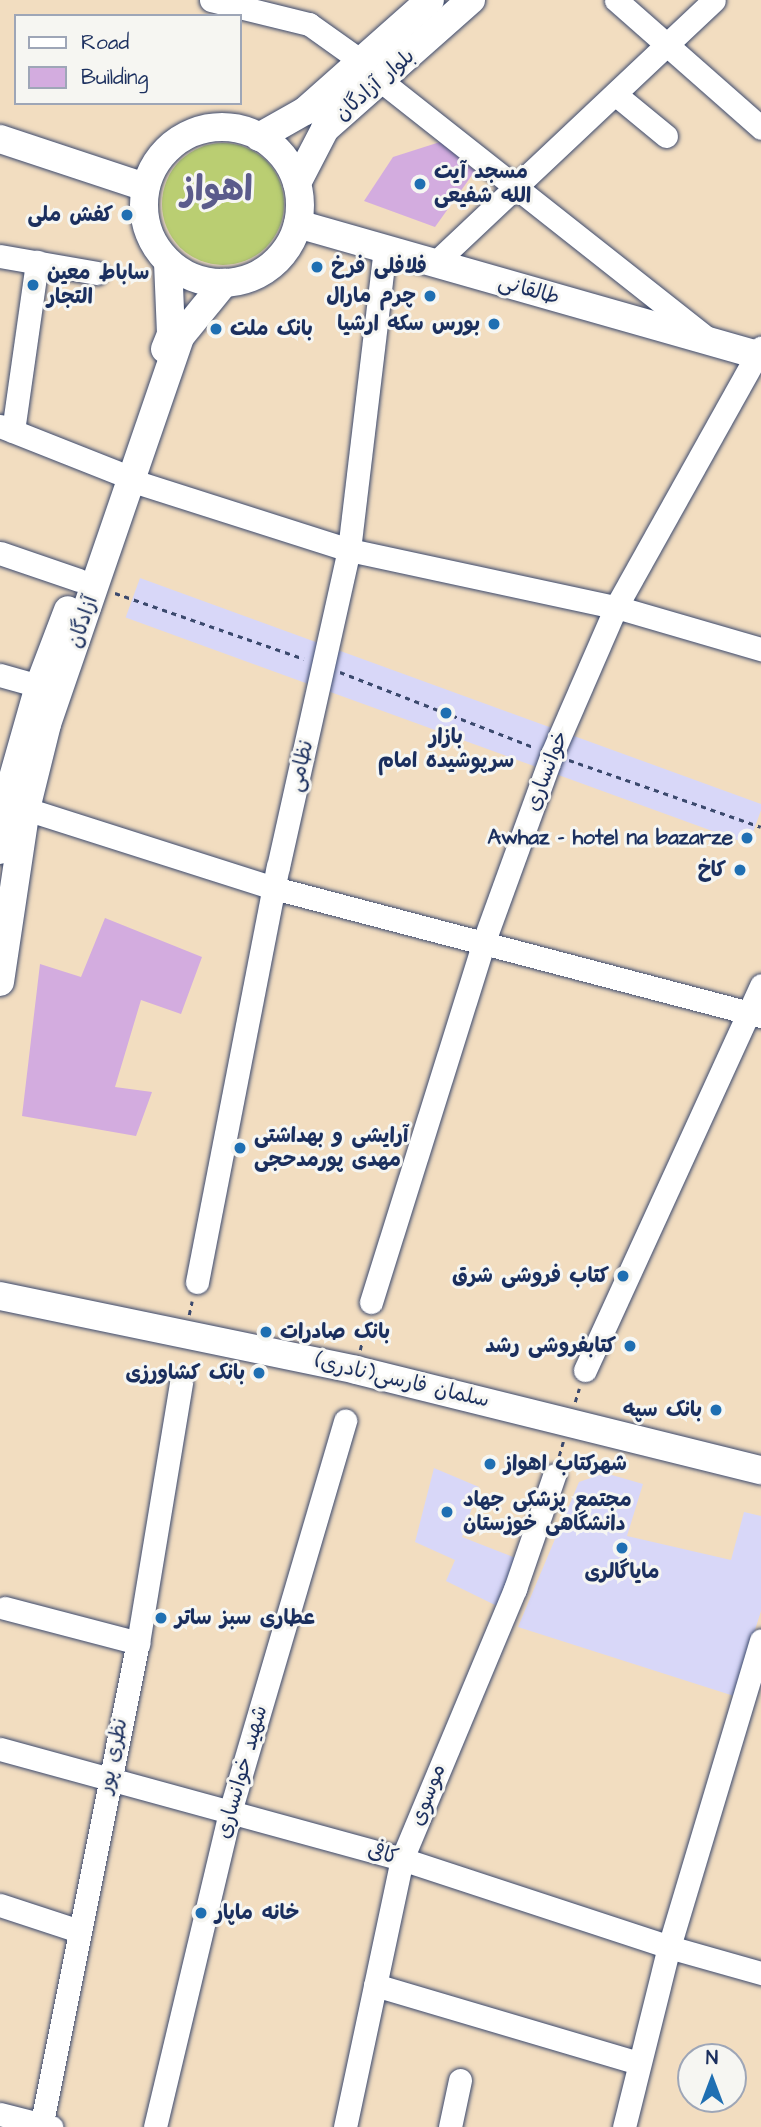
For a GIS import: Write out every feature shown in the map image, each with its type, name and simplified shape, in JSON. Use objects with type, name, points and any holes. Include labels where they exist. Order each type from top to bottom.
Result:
[{"type":"main road","name":"بلوار آزادگان","points":[[297,183],[325,129],[430,0]]},
{"type":"main road","name":"بلوار آزادگان","points":[[259,137],[370,71],[471,0]]},
{"type":"main road","points":[[230,128],[259,137],[275,149],[297,183],[298,224],[278,259],[244,280],[224,283],[204,281],[168,262],[147,228],[145,187],[165,152],[199,131],[230,128]]},
{"type":"main road","points":[[0,139],[145,187]]},
{"type":"main road","name":"طالقانی","points":[[298,224],[760,354]]},
{"type":"main road","name":"آزادگان","points":[[0,982],[26,809],[47,724],[88,583],[171,334],[168,262]]},
{"type":"main road","name":"آزادگان","points":[[124,476],[180,337],[224,283]]},
{"type":"main road","name":"آزادگان","points":[[0,850],[6,802],[39,686],[88,583]]},
{"type":"main road","name":"سلمان فارسی(نادری)","points":[[0,1296],[369,1373],[761,1470]]},
{"type":"street","points":[[211,0],[309,24],[710,341]]},
{"type":"street","points":[[282,17],[301,0]]},
{"type":"street","points":[[616,0],[761,128]]},
{"type":"street","points":[[435,263],[714,0]]},
{"type":"street","points":[[615,94],[667,136]]},
{"type":"street","name":"نظامی","points":[[197,1282],[274,888],[349,550],[385,248]]},
{"type":"street","points":[[0,256],[97,273]]},
{"type":"street","points":[[37,262],[6,429],[124,476],[349,550],[616,607],[761,649]]},
{"type":"street","name":"خوانساری","points":[[371,1302],[484,941],[552,754],[616,607],[760,354]]},
{"type":"street","points":[[0,553],[88,583]]},
{"type":"street","points":[[0,675],[39,686]]},
{"type":"street","points":[[26,809],[274,888],[754,1014]]},
{"type":"street","points":[[585,1370],[754,1014],[761,985]]},
{"type":"street","name":"نظری پور","points":[[45,2126],[107,1777],[138,1643],[181,1384]]},
{"type":"street","name":"شهید خوانساری","points":[[155,2127],[230,1812],[345,1422]]},
{"type":"street","name":"موسوی","points":[[345,2127],[402,1859],[515,1589],[554,1476]]},
{"type":"street","points":[[5,1608],[138,1643]]},
{"type":"street","points":[[624,2127],[669,1947],[761,1640]]},
{"type":"street","name":"کافی","points":[[0,1749],[402,1859],[669,1947],[761,1973]]},
{"type":"street","points":[[0,1905],[79,1931]]},
{"type":"street","points":[[375,1985],[638,2063]]},
{"type":"street","points":[[450,2127],[460,2080]]},
{"type":"street","points":[[0,2114],[45,2126]]},
{"type":"path","points":[[88,583],[323,665],[552,754],[761,827]]},
{"type":"shaded area","name":"بازار سرپوشیده امام","points":[[140,578],[761,804],[749,844],[126,617]]},
{"type":"shaded area","name":"مجتمع پزشکی جهاد دانشگاهی خوزستان","points":[[434,1468],[479,1487],[462,1537],[516,1558],[497,1606],[446,1581],[455,1560],[415,1542]]},
{"type":"shaded area","points":[[605,1473],[643,1484],[627,1536],[731,1560],[744,1512],[761,1516],[761,1611],[734,1696],[518,1627],[579,1482]]},
{"type":"green space","points":[[223,143],[246,148],[266,161],[279,181],[284,204],[279,227],[266,247],[246,260],[223,265],[200,260],[180,247],[167,227],[162,204],[167,181],[180,161],[200,148]]},
{"type":"building","name":"مسجد آیت الله شفیعی","points":[[440,142],[475,171],[435,227],[364,201],[393,157]]},
{"type":"building","points":[[105,918],[202,957],[181,1014],[141,1000],[115,1087],[152,1092],[136,1136],[22,1116],[40,964],[81,977]]},
{"type":"place","name":"مسجد آیت الله شفیعی","points":[[420,184]]},
{"type":"place","name":"کفش ملی","points":[[127,215]]},
{"type":"place","name":"فلافلی فرخ","points":[[317,267]]},
{"type":"place","name":"ساباط معین التجار","points":[[33,285]]},
{"type":"place","name":"چرم مارال","points":[[430,296]]},
{"type":"place","name":"بورس سکه ارشیا","points":[[494,324]]},
{"type":"place","name":"بانک ملت","points":[[216,329]]},
{"type":"place","name":"بازار سرپوشیده امام","points":[[446,713]]},
{"type":"place","name":"Awhaz - hotel na bazarze","points":[[747,838]]},
{"type":"place","name":"کاخ","points":[[740,870]]},
{"type":"place","name":"آرایشی و بهداشتی مهدی پورمدحجی","points":[[240,1148]]},
{"type":"place","name":"کتاب فروشی شرق","points":[[623,1276]]},
{"type":"place","name":"بانک صادرات","points":[[266,1332]]},
{"type":"place","name":"کتابفروشی رشد","points":[[630,1346]]},
{"type":"place","name":"بانک کشاورزی","points":[[259,1373]]},
{"type":"place","name":"بانک سپه","points":[[716,1410]]},
{"type":"place","name":"شهرکتاب اهواز","points":[[490,1464]]},
{"type":"place","name":"مجتمع پزشکی جهاد دانشگاهی خوزستان","points":[[447,1512]]},
{"type":"place","name":"مایاگالری","points":[[622,1548]]},
{"type":"place","name":"عطاری سبز ساتر","points":[[161,1618]]},
{"type":"place","name":"خانه ماپار","points":[[201,1913]]},
{"type":"district","name":"اهواز","points":[[217,190]]}]
